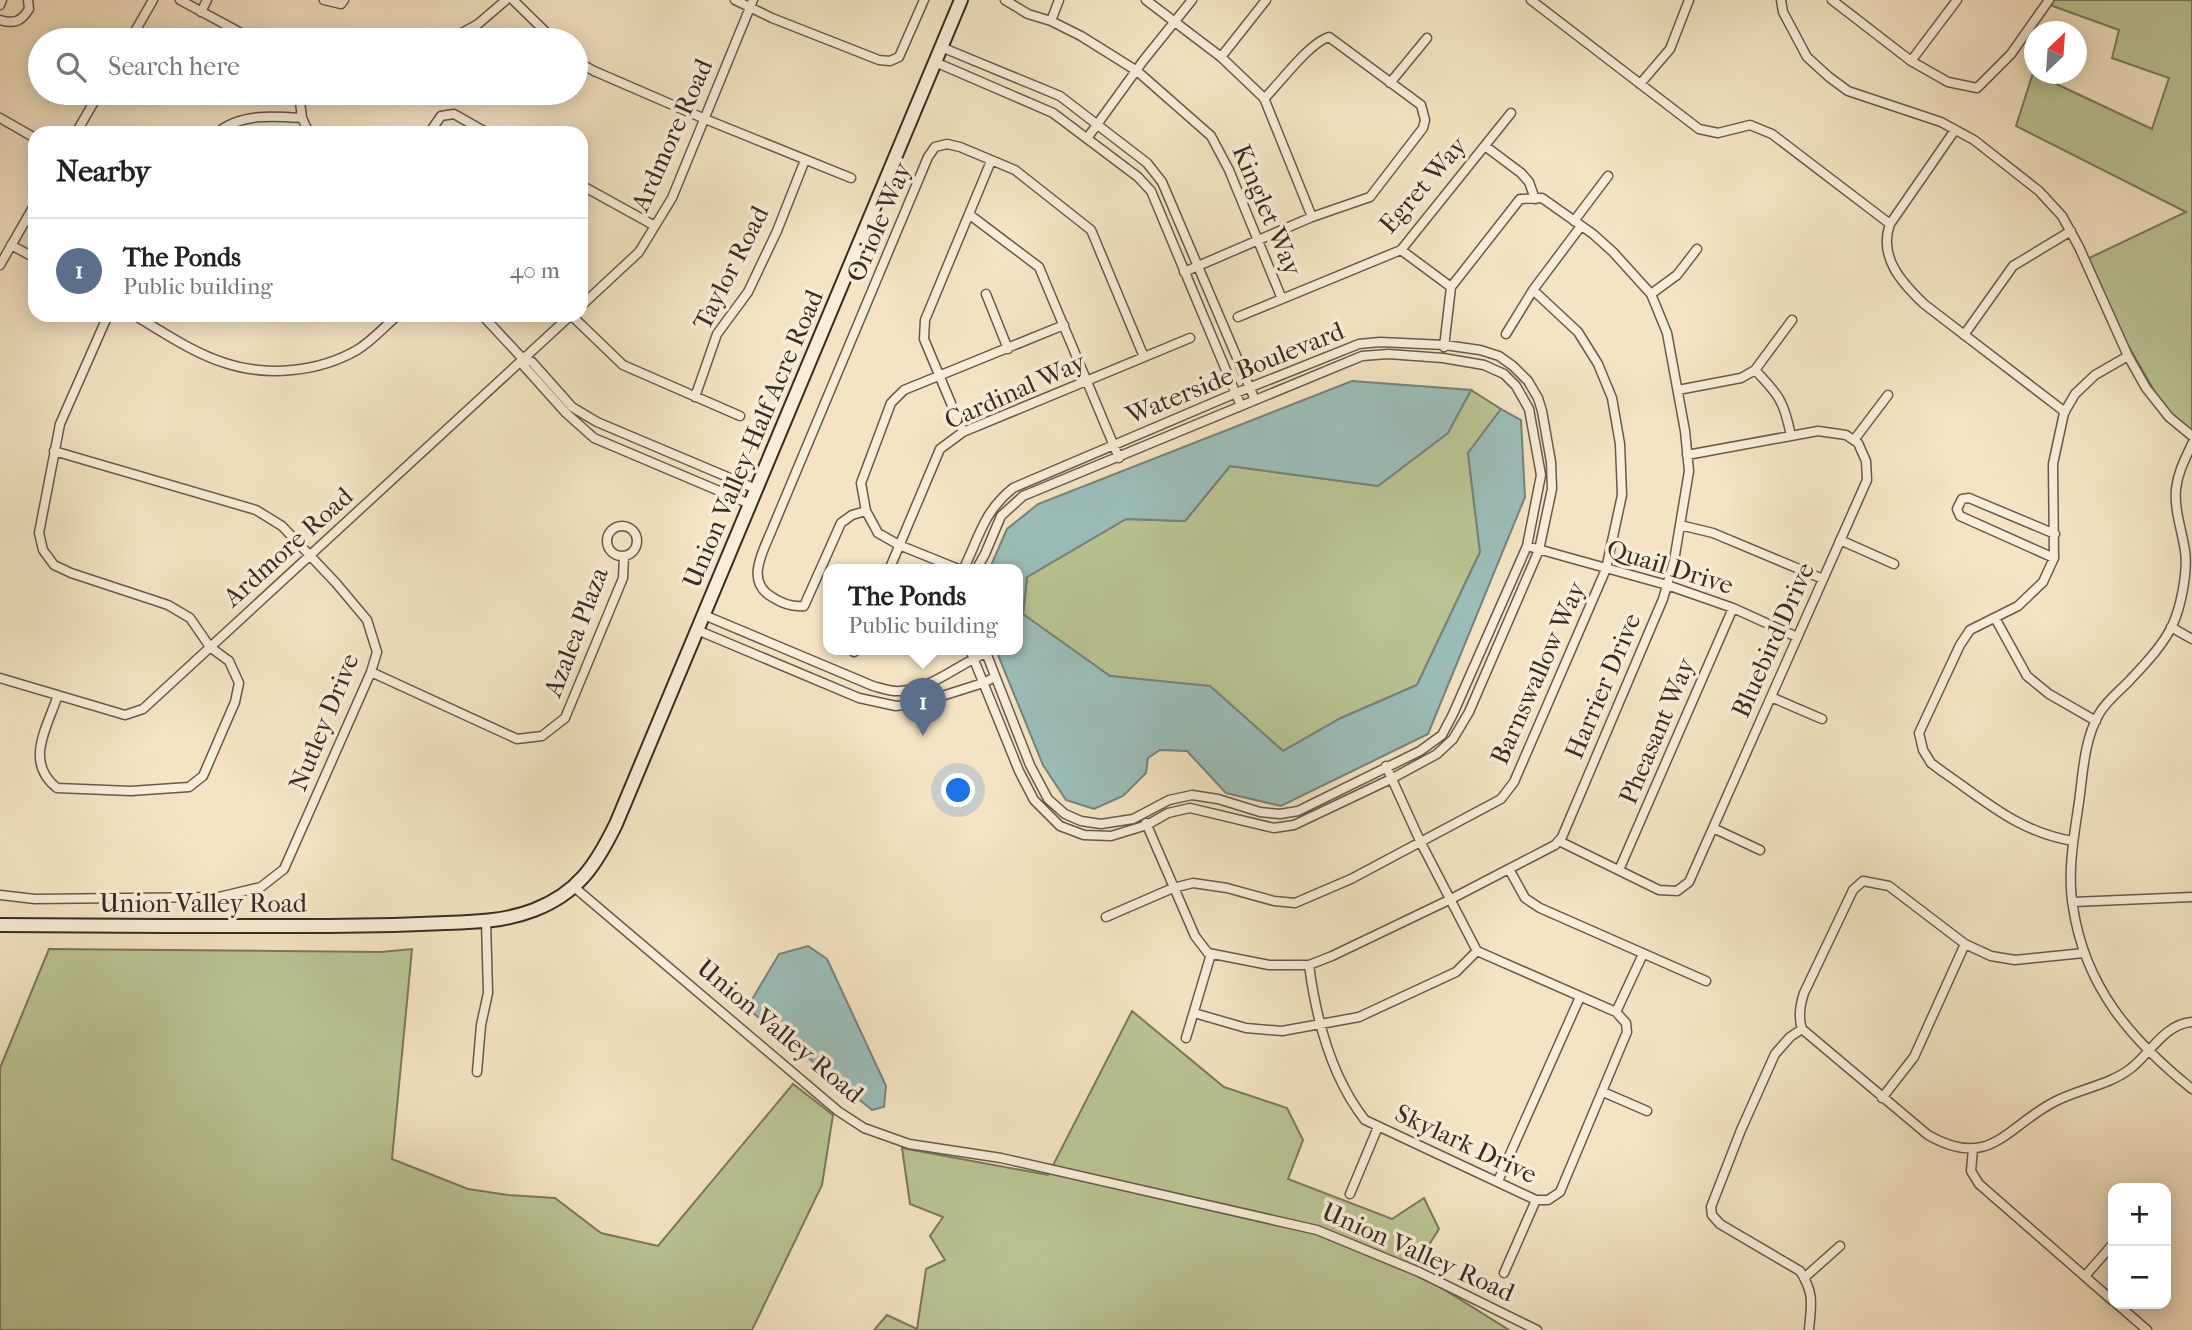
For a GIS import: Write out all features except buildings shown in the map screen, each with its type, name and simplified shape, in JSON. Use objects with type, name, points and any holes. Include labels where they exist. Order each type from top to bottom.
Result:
[{"type":"street","points":[[0,5],[2,0]]},
{"type":"street","points":[[0,20],[13,24],[23,19],[29,9],[28,0]]},
{"type":"street","points":[[137,28],[153,0]]},
{"type":"street","points":[[180,0],[231,28]]},
{"type":"street","points":[[201,12],[206,0]]},
{"type":"street","points":[[324,0],[341,5],[344,0]]},
{"type":"street","points":[[471,28],[506,0]]},
{"type":"street","points":[[513,0],[542,28]]},
{"type":"street","points":[[734,0],[752,3],[785,23],[879,60],[890,61],[899,57],[924,0]]},
{"type":"street","name":"Union Valley-Half Acre Road","points":[[574,887],[596,863],[616,824],[961,0]]},
{"type":"street","name":"Kinglet Way","points":[[1005,0],[1028,14],[1051,21],[1137,71],[1211,136],[1229,170],[1282,299]]},
{"type":"street","points":[[1051,21],[1059,0]]},
{"type":"street","points":[[1146,0],[1221,57],[1264,99],[1312,217]]},
{"type":"street","points":[[1088,137],[1192,0]]},
{"type":"street","points":[[1221,57],[1266,0]]},
{"type":"street","points":[[1531,0],[1699,129],[1718,133],[1750,125],[1772,134],[1890,224]]},
{"type":"street","points":[[1640,84],[1670,49],[1689,0]]},
{"type":"street","points":[[1781,0],[1783,12],[1807,57],[1829,77],[1848,91],[1941,122],[1973,140],[2039,191],[2062,216],[2071,231],[2128,356],[2154,398],[2169,417],[2192,436]]},
{"type":"street","points":[[1832,0],[1911,61],[1948,82],[1977,89],[2011,54],[2049,0]]},
{"type":"street","points":[[1911,61],[1957,0]]},
{"type":"street","name":"Ardmore Road","points":[[588,299],[639,252],[673,198],[752,3]]},
{"type":"street","points":[[1184,272],[1312,217],[1370,197],[1423,128],[1425,120],[1421,105],[1329,37],[1312,49],[1264,99]]},
{"type":"street","points":[[1390,83],[1427,38]]},
{"type":"street","points":[[941,47],[1060,96],[1147,163],[1161,181],[1255,400]]},
{"type":"street","points":[[935,62],[1053,113],[1088,137],[1138,177],[1151,191],[1241,405]]},
{"type":"street","points":[[588,68],[851,178]]},
{"type":"street","points":[[988,85],[996,70]]},
{"type":"street","points":[[80,126],[92,105]]},
{"type":"street","points":[[300,105],[306,126]]},
{"type":"street","name":"Egret Way","points":[[1238,317],[1401,250],[1511,113]]},
{"type":"street","points":[[434,126],[441,116],[454,114],[468,126]]},
{"type":"street","points":[[230,126],[262,116],[302,118]]},
{"type":"street","points":[[0,118],[28,134]]},
{"type":"street","points":[[1955,130],[1890,224],[1889,262],[1903,284],[1924,304],[2065,412]]},
{"type":"street","name":"Oriole Way","points":[[866,511],[852,515],[841,523],[804,606],[797,607],[780,602],[766,594],[759,584],[756,572],[935,147],[947,144],[1016,170],[1091,230],[1144,357]]},
{"type":"street","points":[[1443,358],[1451,286],[1520,199],[1535,199],[1529,182],[1521,173],[1485,146]]},
{"type":"street","name":"Taylor Road","points":[[695,397],[717,334],[748,292],[777,231],[805,160]]},
{"type":"street","points":[[963,432],[924,339],[925,320],[991,161]]},
{"type":"street","points":[[1506,334],[1608,176]]},
{"type":"street","points":[[588,189],[655,226]]},
{"type":"street","name":"Harrier Drive","points":[[1535,199],[1542,198],[1613,252],[1651,295],[1667,333],[1689,471],[1674,561],[1663,599],[1559,841]]},
{"type":"street","points":[[970,215],[1039,267],[1119,458]]},
{"type":"street","points":[[0,265],[28,216]]},
{"type":"street","points":[[1964,335],[2013,265],[2071,231]]},
{"type":"street","points":[[11,245],[28,254]]},
{"type":"street","points":[[1651,295],[1677,275],[1697,249]]},
{"type":"street","points":[[1401,250],[1451,286]]},
{"type":"street","name":"Barnswallow Way","points":[[1105,917],[1173,888],[1193,883],[1295,903],[1351,879],[1501,799],[1514,782],[1606,569],[1622,495],[1620,444],[1612,398],[1598,364],[1578,332],[1532,290]]},
{"type":"street","points":[[986,294],[1008,349]]},
{"type":"street","points":[[1678,390],[1741,378],[1755,370],[1792,320]]},
{"type":"street","points":[[58,695],[38,752],[38,764],[47,780],[57,788],[131,791],[189,787],[203,776],[235,702],[239,683],[229,661],[210,647],[190,618],[168,605],[54,565],[43,550],[39,533],[60,424],[105,322]]},
{"type":"street","points":[[146,322],[225,363],[262,370],[308,369],[357,350],[390,322]]},
{"type":"street","points":[[489,322],[523,359],[532,362],[572,407],[597,422],[756,489]]},
{"type":"street","name":"Ardmore Road","points":[[0,678],[125,715],[143,709],[563,322]]},
{"type":"street","points":[[578,322],[622,365],[740,416]]},
{"type":"street","points":[[947,564],[899,545],[878,533],[866,511],[861,483],[891,403],[904,390],[1064,325]]},
{"type":"street","name":"Cardinal Way","points":[[891,564],[940,449],[963,432],[1190,338]]},
{"type":"street","name":"Waterside Boulevard","points":[[965,564],[987,514],[999,499],[1013,488],[1359,344],[1380,342],[1445,345],[1480,350],[1499,356],[1513,366],[1528,381],[1538,398],[1551,462],[1552,489],[1539,550],[1469,712],[1452,739],[1437,754],[1294,825],[1274,828],[1190,808],[1168,813],[1147,825],[1111,836],[1084,835],[1059,826],[1034,800],[1019,771],[971,655]]},
{"type":"street","name":"Waterside Boulevard","points":[[979,564],[1001,516],[1023,496],[1362,356],[1388,354],[1443,358],[1484,365],[1504,374],[1516,386],[1529,409],[1541,475],[1527,546],[1442,735],[1420,751],[1298,811],[1280,814],[1260,812],[1218,799],[1192,796],[1169,800],[1133,819],[1101,824],[1081,821],[1065,814],[1048,799],[1030,765],[986,655]]},
{"type":"street","points":[[2073,841],[2049,837],[2021,825],[1937,767],[1923,750],[1919,733],[1960,645],[1970,630],[2018,606],[2043,582],[2054,558],[2053,464],[2065,412],[2075,394],[2095,375],[2128,356]]},
{"type":"street","points":[[523,359],[523,365],[557,403],[594,438],[750,505]]},
{"type":"street","points":[[1755,370],[1778,394],[1786,410],[1791,436]]},
{"type":"street","points":[[1687,455],[1818,430],[1846,435],[1854,440],[1888,395]]},
{"type":"street","name":"Bluebird Drive","points":[[1559,841],[1659,890],[1677,891],[1689,882],[1867,480],[1866,461],[1854,440]]},
{"type":"street","points":[[2192,444],[2179,471],[2176,490],[2176,511],[2186,554],[2182,593],[2171,628],[2154,653],[2109,700],[2096,721],[2088,747],[2073,841],[2073,902],[2084,953],[2105,998],[2138,1042],[2192,1089]]},
{"type":"street","name":"Nutley Drive","points":[[0,895],[35,899],[219,897],[261,887],[285,869],[372,672],[377,652],[367,620],[282,526],[256,510],[54,451]]},
{"type":"street","points":[[680,475],[678,466],[684,460]]},
{"type":"street","points":[[2054,558],[1960,516],[1957,509],[1962,499],[1969,498],[2055,534]]},
{"type":"street","points":[[1680,525],[1713,533],[1823,579]]},
{"type":"street","points":[[1840,540],[1894,564]]},
{"type":"street","name":"Quail Drive","points":[[1527,546],[1667,585],[1733,608],[1797,638]]},
{"type":"street","name":"Azalea Plaza","points":[[372,672],[517,738],[542,736],[565,718],[623,578],[624,556]]},
{"type":"street","name":"Pheasant Way","points":[[1619,870],[1733,608]]},
{"type":"street","points":[[704,615],[873,686],[897,692],[942,677],[970,655]]},
{"type":"street","points":[[1995,618],[2027,676],[2049,694],[2096,721]]},
{"type":"street","points":[[2171,628],[2192,639]]},
{"type":"street","points":[[697,630],[859,698],[896,706],[920,703],[995,677]]},
{"type":"street","points":[[1771,697],[1822,719]]},
{"type":"street","points":[[1385,766],[1477,951],[1616,1013],[1643,954]]},
{"type":"street","points":[[1141,814],[1195,936],[1211,954],[1269,965],[1308,965],[1332,956],[1451,899],[1559,841]]},
{"type":"street","points":[[1713,828],[1760,850]]},
{"type":"street","points":[[1509,869],[1525,898],[1540,908],[1706,981]]},
{"type":"street","points":[[2084,953],[2015,960],[1991,956],[1965,944],[1889,886],[1863,881],[1853,890],[1804,993],[1800,1005],[1802,1029],[1915,1126],[1947,1146],[1973,1149],[1988,1146],[2009,1135],[2054,1101],[2119,1076],[2131,1069],[2182,1023],[2192,1022]]},
{"type":"street","name":"Union Valley Road","points":[[0,925],[405,926],[486,921],[511,918],[535,910],[574,887],[838,1111],[872,1131],[909,1144],[1001,1158],[1317,1230],[1419,1272],[1537,1330]]},
{"type":"street","points":[[2073,902],[2192,897]]},
{"type":"street","points":[[477,1072],[481,1025],[488,993],[486,921]]},
{"type":"street","points":[[1882,1098],[1914,1057],[1965,944]]},
{"type":"street","points":[[1194,1013],[1246,1028],[1282,1031],[1359,1017],[1456,972],[1477,951]]},
{"type":"street","points":[[1186,1038],[1211,954]]},
{"type":"street","name":"Skylark Drive","points":[[1308,965],[1314,1002],[1334,1064],[1354,1106],[1365,1120],[1536,1200],[1548,1200],[1560,1192],[1627,1032],[1626,1023],[1616,1013]]},
{"type":"street","points":[[1498,1181],[1580,997]]},
{"type":"street","points":[[1802,1029],[1790,1037],[1775,1054],[1711,1207],[1712,1215],[1720,1224],[1788,1263],[1804,1278],[1812,1297],[1808,1330]]},
{"type":"street","points":[[1603,1091],[1647,1111]]},
{"type":"street","points":[[1350,1194],[1378,1127]]},
{"type":"street","points":[[1973,1149],[1971,1171],[1979,1184],[2108,1296]]},
{"type":"street","points":[[1504,1273],[1536,1200]]},
{"type":"street","points":[[1804,1278],[1840,1246]]},
{"type":"street","points":[[2085,1276],[2111,1246]]},
{"type":"street","points":[[2123,1309],[2147,1330]]},
{"type":"green space","points":[[2050,0],[2192,0],[2192,434],[2174,425],[2100,297],[2085,260],[2186,212],[2016,126],[2029,84],[2056,84],[2152,129],[2169,78],[2112,58],[2119,30],[2047,4]]},
{"type":"green space","points":[[1471,390],[1501,409],[1468,453],[1480,552],[1417,685],[1341,718],[1283,751],[1210,687],[1110,676],[1023,615],[1027,577],[1126,519],[1185,521],[1230,466],[1378,486],[1447,433]]},
{"type":"green space","points":[[49,949],[381,952],[412,949],[392,1159],[468,1189],[555,1198],[601,1233],[658,1246],[793,1084],[833,1115],[822,1185],[752,1330],[0,1330],[0,1068]]},
{"type":"green space","points":[[1132,1011],[1224,1087],[1287,1108],[1303,1140],[1288,1179],[1392,1219],[1424,1198],[1439,1229],[1413,1270],[1509,1330],[874,1330],[887,1315],[917,1329],[926,1269],[945,1260],[930,1236],[943,1217],[910,1204],[902,1148],[1048,1175]]},
{"type":"water","points":[[1352,381],[1471,390],[1448,433],[1378,486],[1230,466],[1185,521],[1126,519],[1027,577],[1023,614],[1023,564],[992,564],[1007,529],[1038,504]]},
{"type":"water","points":[[1501,409],[1521,420],[1525,497],[1428,734],[1281,806],[1226,793],[1187,751],[1160,750],[1148,758],[1146,773],[1123,796],[1094,809],[1066,800],[1043,765],[998,655],[1023,655],[1023,614],[1110,676],[1210,686],[1283,751],[1341,718],[1417,685],[1480,552],[1468,453]]},
{"type":"water","points":[[808,946],[827,959],[886,1086],[884,1107],[872,1110],[747,1008],[779,954]]},
{"type":"place","name":"The Ponds","points":[[923,736]]}]
